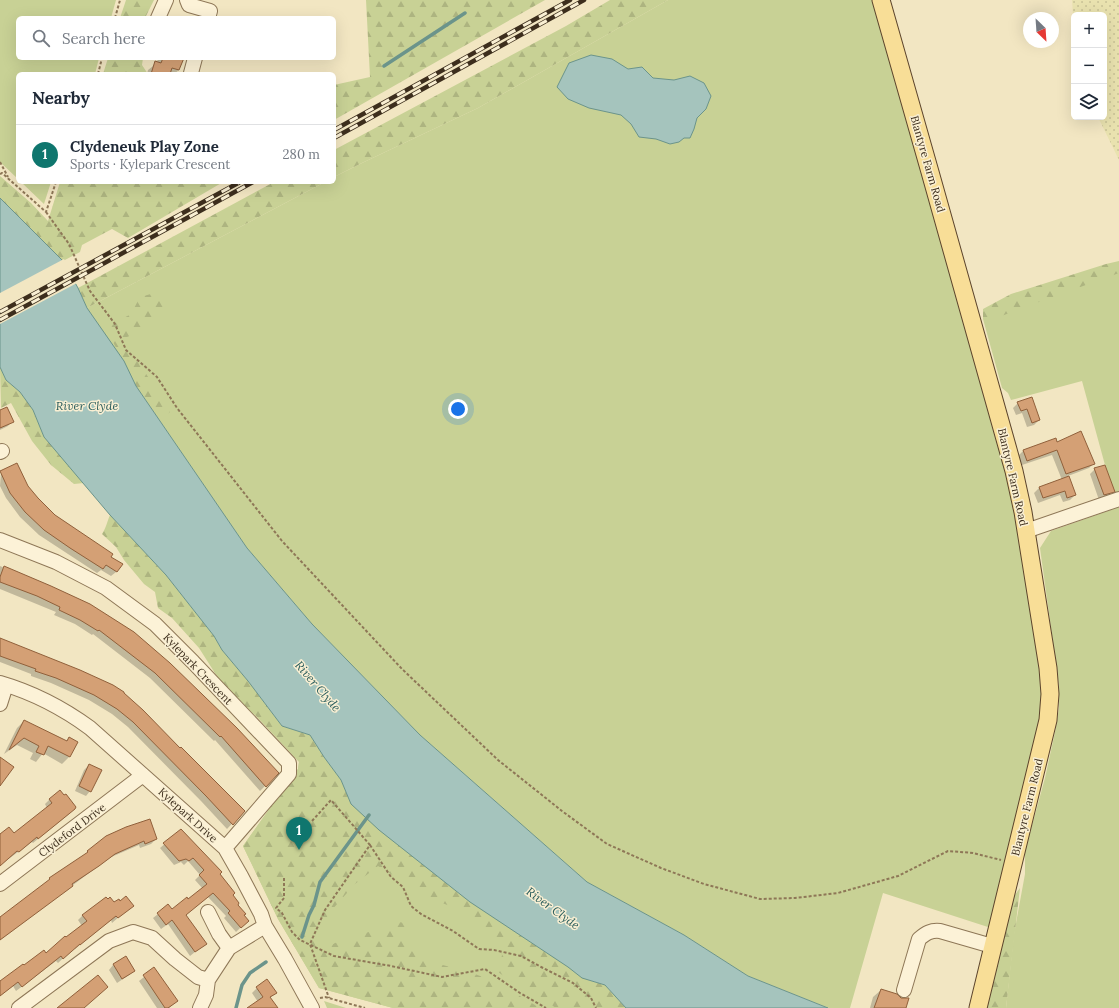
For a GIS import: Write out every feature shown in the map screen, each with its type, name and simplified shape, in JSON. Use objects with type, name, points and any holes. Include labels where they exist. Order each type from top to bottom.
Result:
[{"type":"main road","name":"Blantyre Farm Road","points":[[881,0],[1005,437],[1020,496],[1047,661],[1050,701],[1048,720],[1012,863],[978,1008]]},
{"type":"street","points":[[159,16],[166,0]]},
{"type":"street","points":[[187,0],[189,5],[210,11],[209,16]]},
{"type":"street","points":[[191,72],[194,60]]},
{"type":"street","points":[[1026,531],[1119,499]]},
{"type":"street","name":"Kylepark Crescent","points":[[0,540],[56,562],[106,588],[155,624],[289,763],[289,774],[225,848]]},
{"type":"street","points":[[0,704],[3,684]]},
{"type":"street","name":"Kylepark Drive","points":[[3,684],[43,700],[80,721],[120,754],[225,848],[242,876],[261,914],[265,926],[286,959],[312,1008]]},
{"type":"street","name":"Clydeford Drive","points":[[0,884],[143,775]]},
{"type":"street","points":[[208,912],[219,934],[229,948]]},
{"type":"street","points":[[200,1008],[206,995],[208,980],[229,948],[265,926]]},
{"type":"street","points":[[904,990],[920,939],[924,935],[933,931],[940,932],[992,946]]},
{"type":"street","points":[[19,1008],[109,941],[133,932],[152,938],[198,977],[208,980]]},
{"type":"path","points":[[116,16],[120,0]]},
{"type":"path","points":[[98,72],[102,60]]},
{"type":"path","points":[[0,162],[9,178]]},
{"type":"path","points":[[0,174],[2,173],[9,178],[46,212],[69,244],[90,291],[115,324],[126,350],[157,377],[177,408],[282,541],[402,670],[498,760],[562,811],[607,844],[661,868],[704,884],[760,898],[795,898],[838,893],[898,876],[948,851],[973,853],[1012,863]]},
{"type":"path","points":[[46,212],[55,184]]},
{"type":"path","points":[[312,821],[330,800],[370,845],[391,877],[403,887],[411,906],[421,914],[453,931],[479,950],[494,950],[521,956],[573,983],[591,998],[596,1008]]},
{"type":"path","points":[[329,998],[310,944],[325,910],[370,845]]},
{"type":"path","points":[[284,878],[284,898],[276,908],[282,913],[292,932],[300,940],[334,956],[442,977],[485,969],[520,993],[546,1008]]},
{"type":"path","points":[[325,997],[365,1008]]},
{"type":"shaded area","points":[[1072,0],[1119,0],[1119,160],[1099,120],[1107,120],[1107,12],[1073,12]]},
{"type":"green space","points":[[0,0],[116,0],[112,16],[16,16],[16,60],[98,60],[96,72],[16,72],[16,177],[0,162]]},
{"type":"green space","points":[[126,0],[154,0],[146,16],[121,16]]},
{"type":"green space","points":[[366,0],[545,0],[336,119],[336,85],[370,77]]},
{"type":"green space","points":[[610,0],[668,0],[478,108],[336,176],[336,149],[566,26]]},
{"type":"green space","points":[[668,0],[875,0],[976,358],[1016,514],[1042,672],[1044,701],[991,928],[883,893],[850,1008],[828,1008],[748,976],[684,935],[587,882],[420,735],[312,624],[247,548],[136,386],[87,308],[321,184],[336,184],[336,176],[478,108]]},
{"type":"green space","points":[[107,60],[143,60],[142,65],[147,72],[104,72]]},
{"type":"green space","points":[[0,176],[31,203],[48,221],[59,184],[220,184],[128,238],[112,229],[82,245],[80,252],[63,261],[0,198]]},
{"type":"green space","points":[[23,184],[50,184],[44,204]]},
{"type":"green space","points":[[270,184],[321,184],[87,308],[78,288]]},
{"type":"green space","points":[[1119,261],[1119,273],[988,321],[983,319],[983,309],[1011,294]]},
{"type":"green space","points":[[1119,269],[1119,494],[1116,496],[1105,465],[1082,381],[1011,400],[1008,393],[1002,388],[983,319]]},
{"type":"green space","points":[[158,292],[168,305],[137,333],[127,337],[128,345],[170,412],[161,419],[136,386],[124,361],[107,332],[109,326],[131,314],[140,297]]},
{"type":"green space","points":[[0,367],[6,380],[20,392],[33,410],[44,437],[84,483],[74,484],[51,465],[32,441],[11,403],[1,408]]},
{"type":"green space","points":[[1119,507],[1119,1008],[1006,1008],[1014,934],[1025,874],[1025,851],[1045,778],[1059,708],[1059,686],[1040,548],[1051,531]]},
{"type":"green space","points":[[110,515],[166,575],[214,636],[222,650],[282,726],[310,735],[341,780],[351,804],[379,830],[470,902],[568,967],[582,978],[605,985],[626,1008],[556,1008],[498,972],[502,955],[500,947],[453,907],[431,899],[378,866],[355,884],[330,912],[314,941],[318,953],[335,943],[399,922],[411,924],[405,941],[412,951],[425,960],[475,974],[498,983],[540,1008],[393,1008],[319,988],[278,919],[243,846],[298,769],[299,762],[256,716],[227,692],[199,648],[172,618],[158,608],[155,592],[144,584],[124,560],[116,547],[102,534]]},
{"type":"green space","points":[[299,762],[626,1008],[393,1008],[319,988],[278,919],[243,846],[298,769]]},
{"type":"green space","points":[[1020,888],[1006,1008],[984,1008],[1014,896]]},
{"type":"green space","points":[[324,1001],[346,1008],[327,1008]]},
{"type":"water","points":[[591,55],[612,59],[628,69],[642,67],[653,78],[674,80],[690,76],[704,83],[711,96],[706,109],[697,118],[690,138],[684,138],[679,142],[670,144],[656,139],[639,137],[631,124],[621,115],[589,108],[568,99],[557,87],[569,63]]},
{"type":"water","name":"River Clyde","points":[[0,198],[63,261],[87,308],[124,361],[136,386],[247,548],[312,624],[420,735],[587,882],[684,935],[748,976],[828,1008],[626,1008],[605,985],[582,978],[568,967],[470,902],[379,830],[351,804],[341,780],[310,735],[282,726],[222,650],[214,636],[166,575],[110,515],[44,437],[33,410],[20,392],[6,380],[0,367]]},
{"type":"pier","points":[[64,259],[77,283],[0,324],[0,293]]},
{"type":"building","points":[[162,60],[183,60],[179,70],[172,68],[171,72],[152,72],[155,61],[161,63]]},
{"type":"building","points":[[1032,397],[1040,420],[1032,423],[1027,409],[1021,411],[1017,402]]},
{"type":"building","points":[[7,407],[14,422],[0,428],[0,410]]},
{"type":"building","points":[[1081,431],[1095,464],[1066,474],[1057,450],[1027,461],[1023,450],[1056,438],[1057,442]]},
{"type":"building","points":[[17,463],[28,486],[55,515],[113,554],[111,557],[123,564],[117,572],[106,565],[103,569],[70,548],[44,530],[25,512],[10,493],[0,471]]},
{"type":"building","points":[[1105,465],[1115,492],[1104,495],[1094,468]]},
{"type":"building","points":[[1069,476],[1076,495],[1067,498],[1065,491],[1043,498],[1039,487]]},
{"type":"building","points":[[4,566],[90,604],[134,632],[170,663],[237,728],[279,773],[266,787],[221,736],[220,737],[155,673],[99,630],[98,631],[59,610],[60,607],[37,596],[0,582],[0,577]]},
{"type":"building","points":[[0,638],[80,670],[113,685],[124,692],[245,811],[233,825],[133,722],[117,709],[94,695],[56,678],[35,671],[36,669],[0,656]]},
{"type":"building","points":[[24,720],[67,741],[69,737],[78,742],[70,757],[48,746],[44,755],[36,752],[39,746],[24,738],[9,750]]},
{"type":"building","points":[[0,757],[14,767],[0,786]]},
{"type":"building","points":[[89,764],[102,770],[91,792],[79,786]]},
{"type":"building","points":[[60,790],[64,795],[66,794],[76,807],[75,809],[38,839],[37,837],[19,852],[17,851],[0,866],[0,834],[9,827],[14,833],[52,803],[49,799]]},
{"type":"building","points":[[150,819],[157,839],[145,844],[144,841],[115,854],[72,884],[73,886],[0,940],[0,917],[50,879],[49,878],[88,852],[87,851],[106,836]]},
{"type":"building","points":[[181,829],[222,872],[220,874],[235,893],[233,895],[239,903],[238,905],[246,914],[244,915],[249,921],[241,928],[228,913],[230,911],[213,893],[186,915],[207,944],[195,952],[172,920],[166,925],[157,913],[168,904],[172,909],[207,884],[199,875],[204,870],[193,858],[189,861],[186,859],[179,861],[163,843]]},
{"type":"building","points":[[126,896],[134,906],[118,918],[116,916],[63,959],[61,956],[22,987],[18,982],[0,996],[0,981],[44,950],[46,953],[65,936],[66,937],[87,921],[82,915],[106,897],[108,899],[110,897],[114,902],[119,899],[120,901]]},
{"type":"building","points":[[126,956],[135,971],[122,979],[113,964]]},
{"type":"building","points":[[154,967],[178,1001],[168,1008],[165,1008],[143,975]]},
{"type":"building","points":[[98,975],[108,987],[84,1008],[57,1008]]},
{"type":"building","points":[[267,979],[277,993],[270,997],[278,1008],[247,1008],[263,997],[256,987]]},
{"type":"building","points":[[881,989],[897,994],[901,998],[909,998],[906,1008],[874,1008]]},
{"type":"waterway","points":[[384,66],[465,13]]},
{"type":"waterway","points":[[302,937],[314,905],[320,882],[369,815]]},
{"type":"waterway","points":[[236,1008],[242,985],[250,973],[266,962]]},
{"type":"railway","points":[[336,129],[570,0]]},
{"type":"railway","points":[[336,137],[584,0]]},
{"type":"railway","points":[[0,312],[236,184]]},
{"type":"railway","points":[[0,320],[249,184]]},
{"type":"place","name":"Clydeneuk Play Zone","points":[[299,850]]}]
